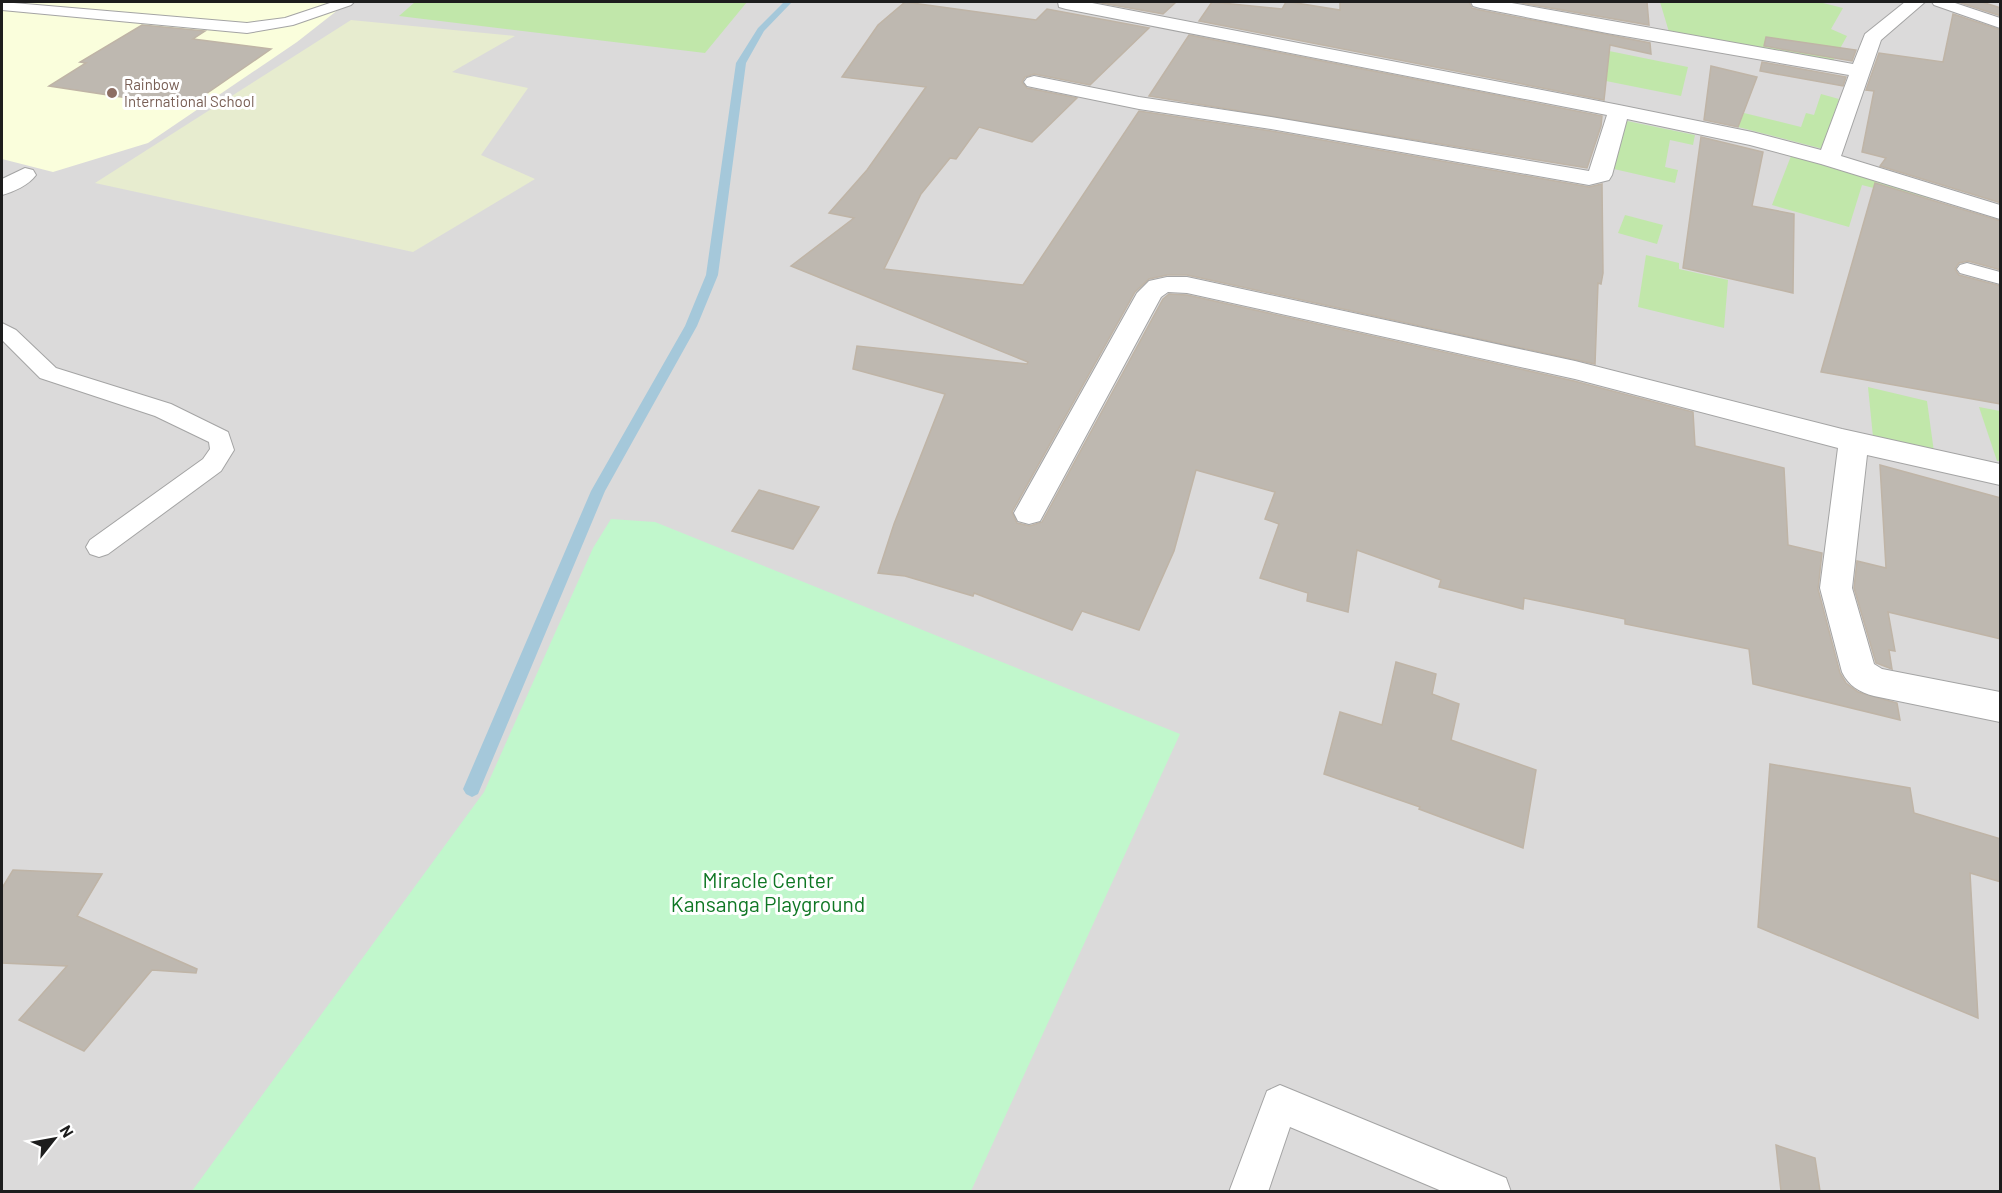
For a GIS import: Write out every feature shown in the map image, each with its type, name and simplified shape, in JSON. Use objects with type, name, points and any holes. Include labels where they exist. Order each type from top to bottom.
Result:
[{"type":"street","points":[[1480,2],[1607,27],[1861,71]]},
{"type":"street","points":[[1829,159],[1872,38],[1916,2]]},
{"type":"street","points":[[1066,3],[1752,139],[1829,159],[2001,212]]},
{"type":"street","points":[[1034,82],[1149,105],[1271,123],[1589,178],[1601,175],[1619,111]]},
{"type":"street","points":[[2,188],[25,175]]},
{"type":"street","points":[[1029,513],[1150,293],[1156,286],[1167,283],[1575,370],[1854,441],[2001,474]]},
{"type":"street","points":[[1854,441],[1836,588],[1859,672],[1874,682],[2001,707]]},
{"type":"lane","points":[[2,5],[247,28],[288,22],[346,2]]},
{"type":"lane","points":[[1939,2],[2001,23]]},
{"type":"lane","points":[[1967,268],[2001,278]]},
{"type":"lane","points":[[2,330],[14,338],[33,363],[48,373],[163,410],[220,438],[222,450],[212,465],[99,547]]},
{"type":"lane","points":[[1248,1191],[1280,1104],[1492,1191]]},
{"type":"shaded area","points":[[2,2],[2000,2],[2000,1191],[2,1191]]},
{"type":"shaded area","name":"Rainbow International School","points":[[2,2],[348,2],[297,42],[148,143],[53,172],[2,159]]},
{"type":"shaded area","points":[[351,20],[515,36],[452,72],[528,88],[481,155],[535,179],[413,252],[95,183]]},
{"type":"green space","points":[[415,2],[747,2],[705,53],[399,16]]},
{"type":"green space","points":[[1660,2],[1819,2],[1843,8],[1831,29],[1847,36],[1833,61],[1669,32]]},
{"type":"green space","points":[[1520,33],[1688,67],[1681,96],[1581,76]]},
{"type":"green space","points":[[1821,94],[1839,99],[1823,149],[1738,127],[1744,113],[1801,127],[1806,113],[1814,115]]},
{"type":"green space","points":[[1627,121],[1695,135],[1693,145],[1670,140],[1665,167],[1678,170],[1675,183],[1614,169]]},
{"type":"green space","points":[[1791,156],[1931,194],[1931,199],[1887,187],[1885,191],[1862,185],[1849,227],[1772,205]]},
{"type":"green space","points":[[1625,215],[1663,225],[1657,244],[1618,233]]},
{"type":"green space","points":[[1646,255],[1679,263],[1679,269],[1728,280],[1724,328],[1638,307]]},
{"type":"green space","points":[[1868,387],[1927,401],[1934,452],[1873,437]]},
{"type":"green space","points":[[1979,407],[2000,411],[2000,461],[1997,461]]},
{"type":"green space","name":"Miracle Center Kansanga Playground","points":[[611,519],[655,522],[1180,734],[971,1191],[192,1191],[484,792],[593,548]]},
{"type":"building","points":[[905,2],[1036,20],[1047,9],[1149,28],[1090,85],[1034,74],[1025,77],[1022,82],[1027,88],[1077,98],[1032,142],[979,127],[956,159],[950,158],[921,194],[884,269],[1023,285],[1139,111],[1271,131],[1589,187],[1602,184],[1603,273],[1601,284],[1598,283],[1595,364],[1187,275],[1167,275],[1149,279],[1135,292],[1012,512],[1017,523],[1030,526],[1042,522],[1163,299],[1169,294],[1187,295],[1574,381],[1693,412],[1695,446],[1784,468],[1788,545],[1822,553],[1818,589],[1840,673],[1846,683],[1858,692],[1897,703],[1900,720],[1753,684],[1749,649],[1625,624],[1625,619],[1524,598],[1523,609],[1439,587],[1441,580],[1357,550],[1348,612],[1307,601],[1308,593],[1260,578],[1279,524],[1265,519],[1275,492],[1196,470],[1174,551],[1139,630],[1082,611],[1072,630],[974,593],[973,596],[905,576],[878,573],[894,524],[945,394],[853,369],[857,346],[1027,364],[1028,362],[791,266],[854,218],[829,213],[867,170],[926,87],[842,77],[878,25]]},
{"type":"building","points":[[1096,2],[1176,2],[1163,14]]},
{"type":"building","points":[[1212,2],[1282,9],[1286,2],[1290,2],[1340,10],[1340,2],[1469,2],[1472,8],[1480,10],[1650,43],[1651,54],[1610,45],[1604,100],[1199,21]]},
{"type":"building","points":[[1516,2],[1647,2],[1649,25]]},
{"type":"building","points":[[1958,2],[1982,2],[2001,8],[2001,16]]},
{"type":"building","points":[[1953,14],[2001,30],[2001,203],[1880,166],[1886,158],[1862,152],[1874,91],[1866,90],[1879,53],[1943,62]]},
{"type":"building","points":[[142,25],[205,31],[193,39],[271,49],[187,107],[49,86],[86,63],[80,62]]},
{"type":"building","points":[[1189,35],[1602,116],[1601,126],[1587,168],[1149,96]]},
{"type":"building","points":[[1766,37],[1856,50],[1852,61],[1764,46]]},
{"type":"building","points":[[1762,62],[1846,77],[1843,86],[1760,71]]},
{"type":"building","points":[[1711,66],[1757,77],[1738,127],[1704,120]]},
{"type":"building","points":[[1701,137],[1763,152],[1752,206],[1794,214],[1793,293],[1683,268]]},
{"type":"building","points":[[1875,183],[2001,221],[2001,270],[1968,261],[1959,263],[1955,269],[1959,275],[2001,286],[2001,404],[1821,372]]},
{"type":"building","points":[[1880,465],[2001,498],[2001,639],[1888,612],[1895,651],[1889,650],[1892,669],[1876,663],[1854,588],[1857,561],[1886,568]]},
{"type":"building","points":[[759,490],[819,507],[793,549],[732,531]]},
{"type":"building","points":[[1396,662],[1436,674],[1432,694],[1459,704],[1451,740],[1536,770],[1523,848],[1419,809],[1420,807],[1324,774],[1340,712],[1382,725]]},
{"type":"building","points":[[1770,764],[1910,788],[1914,813],[2001,839],[2001,882],[1970,873],[1978,1018],[1758,927]]},
{"type":"building","points":[[13,870],[102,874],[77,916],[197,969],[196,973],[152,970],[84,1051],[19,1020],[67,966],[2,963],[2,888]]},
{"type":"building","points":[[1776,1145],[1815,1158],[1820,1191],[1781,1191]]},
{"type":"waterway","points":[[472,789],[598,491],[691,326],[712,275],[741,63],[761,30],[788,2]]},
{"type":"place","name":"Rainbow International School","points":[[112,93]]}]
